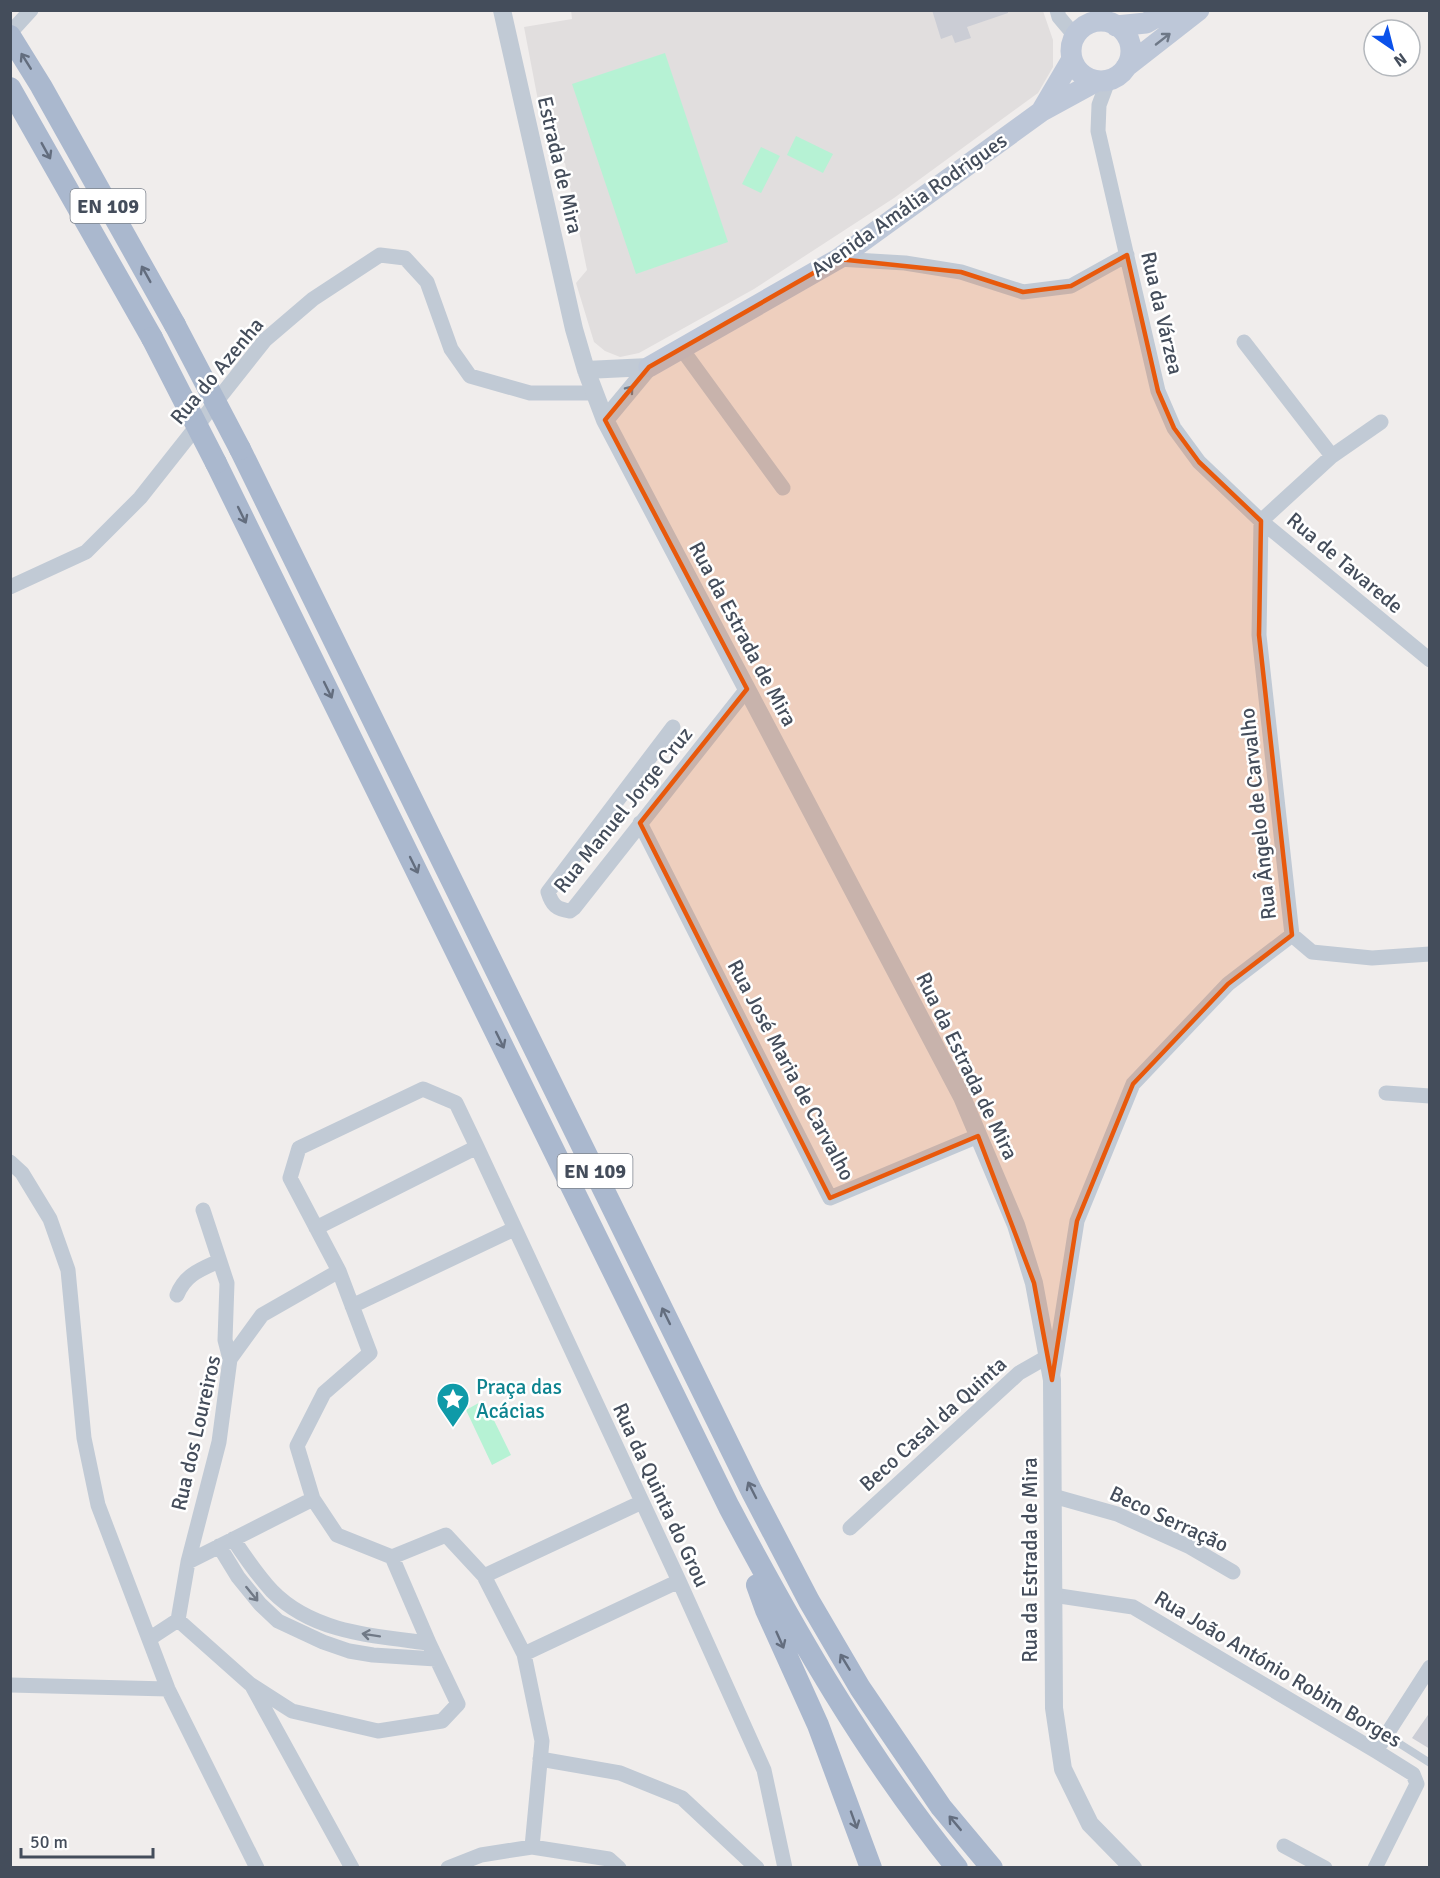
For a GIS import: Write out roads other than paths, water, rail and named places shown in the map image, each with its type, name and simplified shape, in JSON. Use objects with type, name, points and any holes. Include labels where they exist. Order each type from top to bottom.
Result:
[{"type":"main road","points":[[1116,26],[1146,23],[1169,10]]},
{"type":"main road","points":[[1126,67],[1131,56],[1130,44],[1125,33],[1116,26],[1105,22],[1093,22],[1075,36],[1071,47],[1072,59],[1077,69],[1085,77],[1102,81],[1119,75],[1199,10]]},
{"type":"main road","name":"EN 109","points":[[10,35],[176,325],[240,449],[752,1492],[809,1601],[860,1688],[941,1807],[992,1868]]},
{"type":"main road","name":"Avenida Amália Rodrigues","points":[[1042,111],[1072,59]]},
{"type":"main road","name":"Avenida Amália Rodrigues","points":[[649,367],[838,258],[1042,111],[1102,81]]},
{"type":"main road","name":"EN 109","points":[[14,94],[152,338],[216,463],[729,1507],[786,1614],[840,1704],[927,1831],[957,1868]]},
{"type":"main road","points":[[729,1507],[766,1610],[818,1725],[871,1868]]},
{"type":"street","points":[[10,35],[31,10]]},
{"type":"street","points":[[1057,10],[1059,17],[1075,36]]},
{"type":"street","name":"Estrada de Mira","points":[[498,13],[574,329]]},
{"type":"street","name":"Rua da Várzea","points":[[1102,81],[1098,131],[1158,391],[1174,428],[1199,462],[1261,521]]},
{"type":"street","name":"Rua do Azenha","points":[[10,587],[86,552],[140,498],[265,340],[313,300],[380,255],[405,258],[427,282],[451,349],[470,376],[530,393],[594,393]]},
{"type":"street","points":[[838,258],[905,263],[961,272],[1023,292],[1071,286],[1127,255]]},
{"type":"street","name":"Rua da Estrada de Mira","points":[[574,329],[586,370],[605,420],[962,1097],[1016,1226],[1034,1283],[1052,1380],[1054,1708],[1063,1769],[1090,1824],[1133,1868]]},
{"type":"street","points":[[1244,342],[1332,456]]},
{"type":"street","points":[[681,348],[783,488]]},
{"type":"street","name":"Avenida Amália Rodrigues","points":[[586,370],[649,367]]},
{"type":"street","name":"Avenida Amália Rodrigues","points":[[605,420],[649,367]]},
{"type":"street","points":[[1261,521],[1332,456],[1382,422]]},
{"type":"street","name":"Rua de Tavarede","points":[[1261,521],[1430,660]]},
{"type":"street","name":"Rua Ângelo de Carvalho","points":[[1052,1380],[1077,1221],[1133,1084],[1228,984],[1292,935],[1259,635],[1261,521]]},
{"type":"street","name":"Rua Manuel Jorge Cruz","points":[[673,727],[548,892],[551,903],[560,910],[570,911],[574,908],[747,689]]},
{"type":"street","name":"Rua José Maria de Carvalho","points":[[639,823],[830,1198],[978,1136]]},
{"type":"street","points":[[1292,935],[1312,952],[1372,958],[1430,954]]},
{"type":"street","name":"Rua da Quinta do Grou","points":[[313,1499],[297,1446],[324,1393],[370,1353],[339,1271],[290,1178],[299,1148],[423,1089],[456,1103],[679,1581],[764,1770],[785,1868]]},
{"type":"street","points":[[1386,1093],[1430,1096]]},
{"type":"street","points":[[316,1228],[477,1147]]},
{"type":"street","points":[[10,1162],[22,1173],[50,1220],[68,1270],[86,1449],[98,1505],[168,1689],[257,1868]]},
{"type":"street","points":[[203,1210],[227,1283],[225,1340],[230,1359]]},
{"type":"street","points":[[352,1306],[514,1229]]},
{"type":"street","points":[[177,1295],[181,1284],[189,1276],[219,1261]]},
{"type":"street","name":"Rua dos Loureiros","points":[[178,1620],[188,1562],[219,1442],[230,1359],[262,1315],[339,1271]]},
{"type":"street","name":"Beco Casal da Quinta","points":[[850,1528],[1019,1373],[1047,1357]]},
{"type":"street","name":"Beco Serração","points":[[1053,1496],[1117,1514],[1190,1547],[1233,1572]]},
{"type":"street","points":[[188,1562],[313,1499],[337,1535],[392,1557],[446,1535],[484,1576],[524,1654],[542,1741],[532,1847]]},
{"type":"street","points":[[484,1576],[642,1502]]},
{"type":"street","points":[[233,1539],[273,1592],[293,1608],[317,1621],[349,1631],[429,1643]]},
{"type":"street","points":[[219,1546],[238,1577],[260,1604],[278,1621],[323,1642],[349,1651],[436,1659]]},
{"type":"street","points":[[148,1640],[178,1620],[250,1684],[292,1710],[378,1731],[442,1721],[458,1704],[392,1557]]},
{"type":"street","points":[[524,1654],[679,1581]]},
{"type":"street","name":"Rua João António Robim Borges","points":[[1053,1595],[1133,1607],[1413,1774],[1417,1784],[1375,1868]]},
{"type":"street","points":[[1376,1751],[1430,1667]]},
{"type":"street","points":[[250,1684],[352,1868]]},
{"type":"street","points":[[10,1685],[168,1689]]},
{"type":"street","points":[[540,1759],[620,1773],[682,1798],[757,1868]]},
{"type":"street","points":[[1284,1846],[1326,1868]]},
{"type":"street","points":[[448,1868],[481,1855],[532,1847],[609,1859],[619,1868]]},
{"type":"lane","points":[[1386,1735],[1430,1763]]},
{"type":"place","name":"Praça das Acácias","points":[[453,1428]]}]
